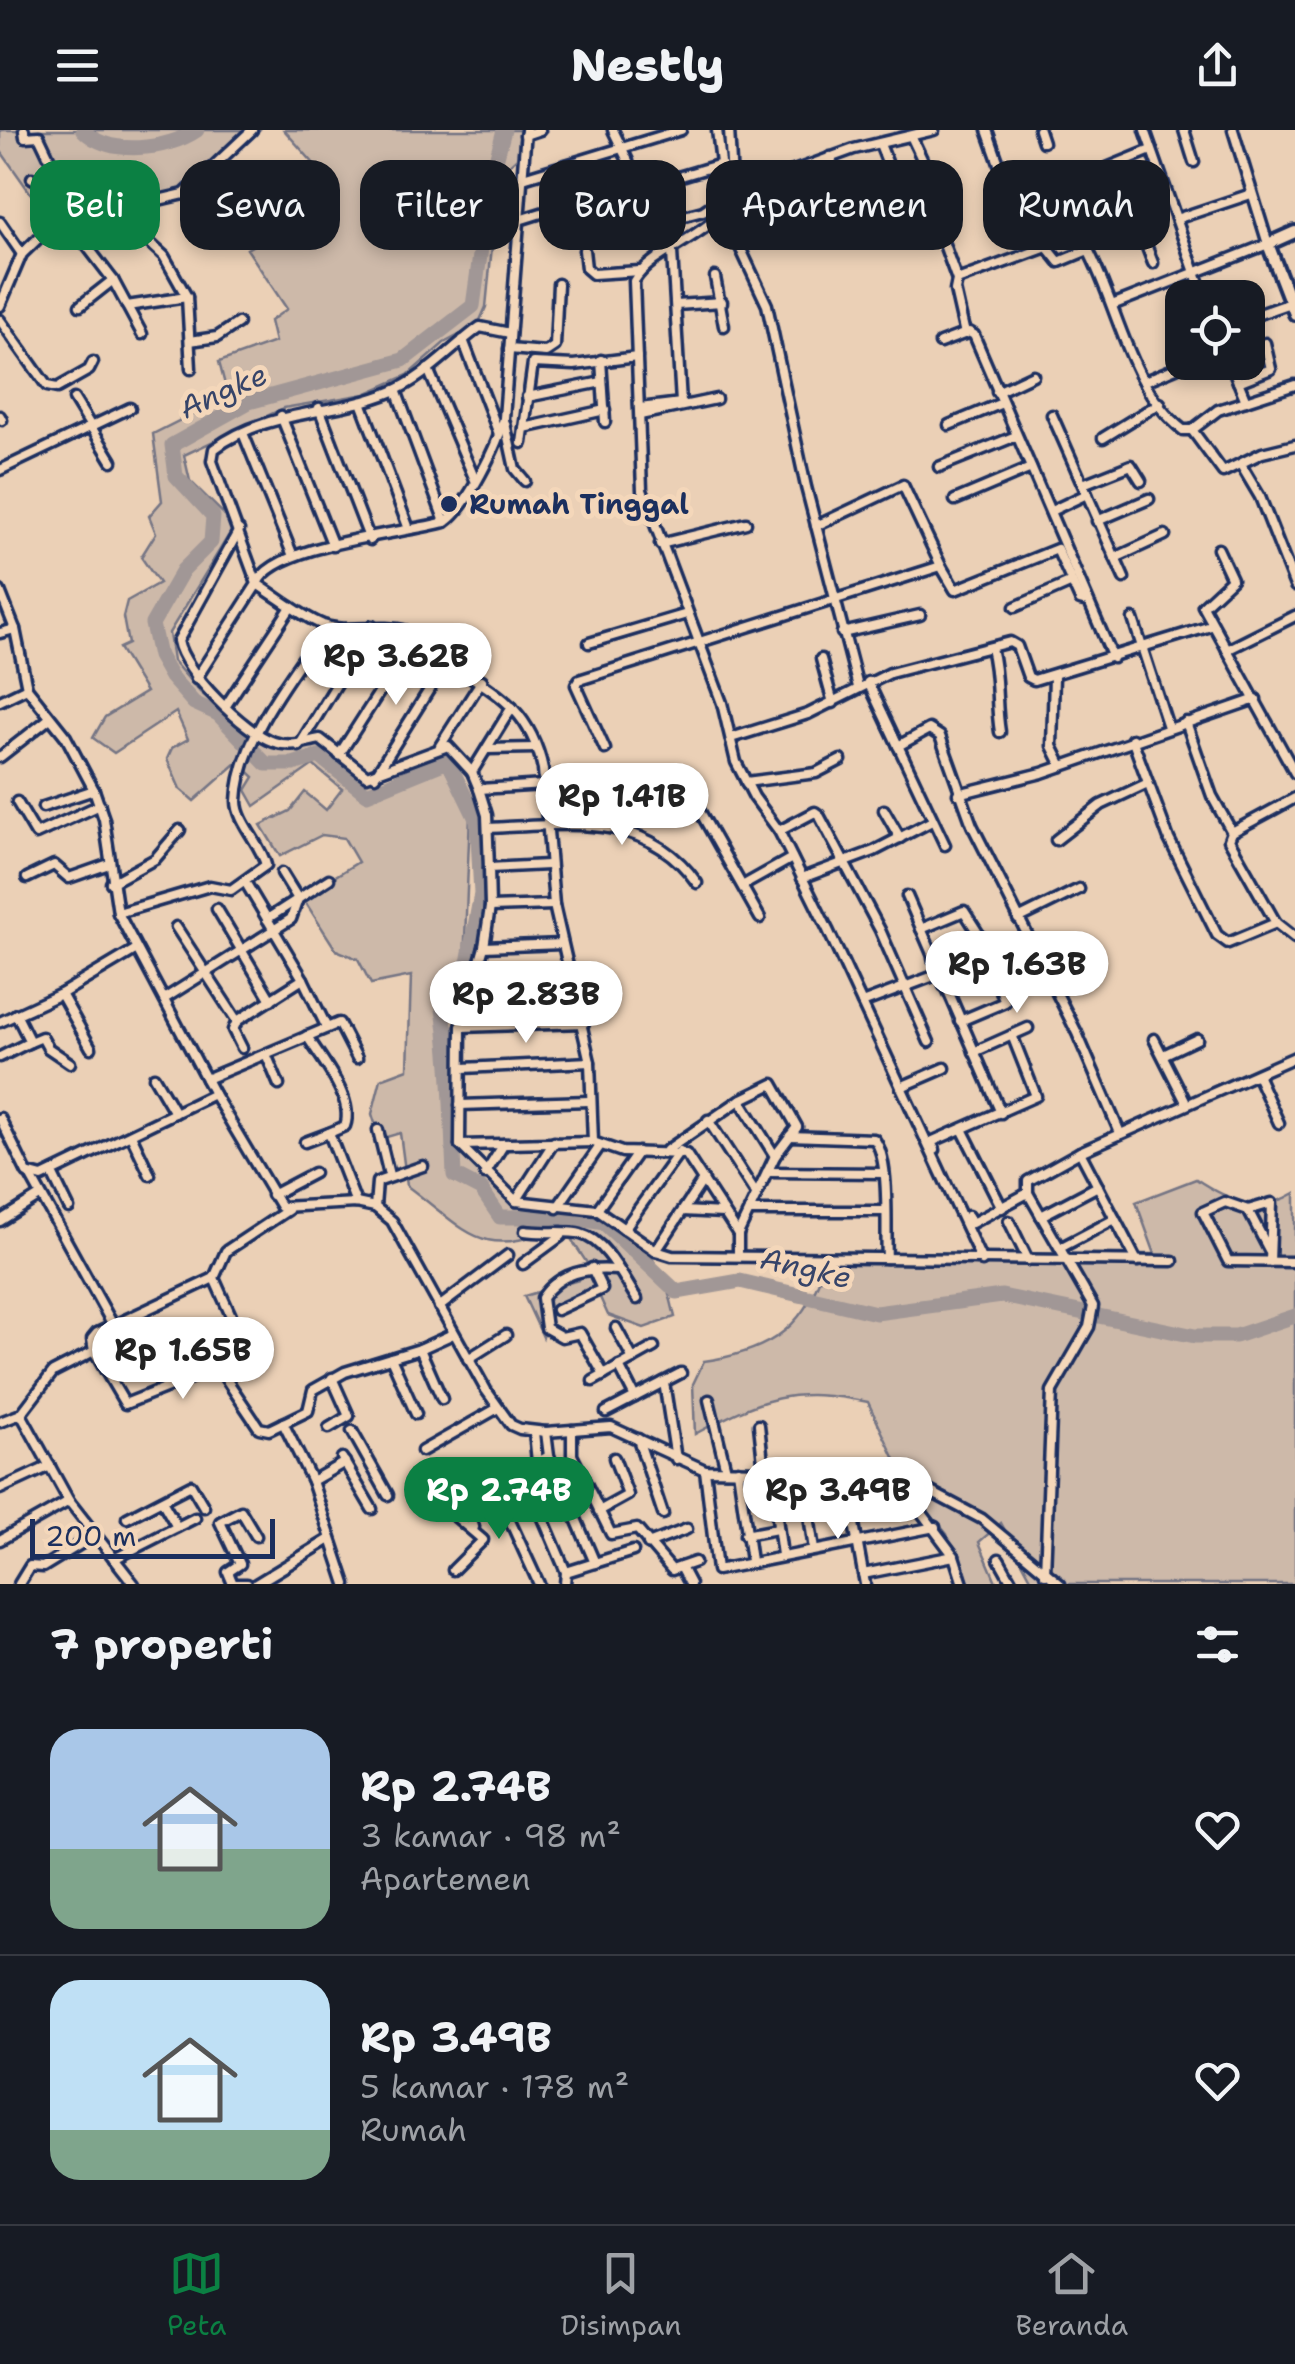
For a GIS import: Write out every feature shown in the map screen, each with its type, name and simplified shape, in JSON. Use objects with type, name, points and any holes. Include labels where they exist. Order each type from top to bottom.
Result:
[{"type":"main road","points":[[1293,309],[1268,244],[1295,232]]},
{"type":"street","points":[[24,130],[25,137],[39,136],[50,160]]},
{"type":"street","points":[[160,201],[184,194],[252,130]]},
{"type":"street","points":[[196,678],[268,567],[293,556],[445,522],[475,481],[500,436],[504,418],[526,132],[540,130]]},
{"type":"street","points":[[613,130],[624,147],[626,160]]},
{"type":"street","points":[[523,178],[680,130]]},
{"type":"street","points":[[717,130],[718,160]]},
{"type":"street","points":[[729,130],[729,160]]},
{"type":"street","points":[[825,160],[934,130]]},
{"type":"street","points":[[988,130],[998,160]]},
{"type":"street","points":[[1039,130],[1042,142]]},
{"type":"street","points":[[1145,130],[1155,160]]},
{"type":"street","points":[[1184,130],[1194,162]]},
{"type":"street","points":[[1112,305],[1268,244],[1232,130]]},
{"type":"street","points":[[912,138],[922,160]]},
{"type":"street","points":[[880,144],[886,160]]},
{"type":"street","points":[[1127,160],[1151,150]]},
{"type":"street","points":[[1176,219],[1251,194]]},
{"type":"street","points":[[1170,202],[1197,280]]},
{"type":"street","points":[[520,220],[539,214]]},
{"type":"street","points":[[0,222],[22,254]]},
{"type":"street","points":[[584,250],[586,268],[593,274],[640,271],[706,225]]},
{"type":"street","points":[[0,306],[22,254],[30,246]]},
{"type":"street","points":[[957,280],[1047,247],[1059,262],[1086,249],[1160,404],[1180,429],[1192,430],[1223,472],[1262,453],[1295,445]]},
{"type":"street","points":[[90,250],[113,280],[142,334]]},
{"type":"street","points":[[157,250],[187,297],[191,369]]},
{"type":"street","points":[[741,250],[767,305],[834,602],[858,688]]},
{"type":"street","points":[[946,250],[957,280],[955,290],[965,334]]},
{"type":"street","points":[[1148,250],[1153,263]]},
{"type":"street","points":[[640,411],[681,403],[672,252]]},
{"type":"street","points":[[640,271],[633,295],[642,490],[660,544],[746,782],[779,830],[982,1261]]},
{"type":"street","points":[[716,277],[724,326]]},
{"type":"street","points":[[80,306],[113,280]]},
{"type":"street","points":[[508,349],[546,352],[555,346],[558,284]]},
{"type":"street","points":[[127,306],[187,297]]},
{"type":"street","points":[[676,305],[722,302]]},
{"type":"street","points":[[1265,315],[1293,309]]},
{"type":"street","points":[[0,320],[48,386],[57,388],[88,370],[92,362]]},
{"type":"street","points":[[190,341],[217,338],[238,323]]},
{"type":"street","points":[[510,333],[484,326],[396,390],[361,402],[281,416],[211,454],[257,584],[326,626],[372,626],[416,635],[447,662],[482,680],[512,707],[536,748],[544,785],[554,905],[590,1062],[596,1144],[557,1208]]},
{"type":"street","points":[[940,343],[965,334],[974,335],[1114,658]]},
{"type":"street","points":[[463,340],[500,436]]},
{"type":"street","points":[[1265,343],[1271,369],[1265,371]]},
{"type":"street","points":[[522,443],[534,363],[574,365],[637,357]]},
{"type":"street","points":[[602,360],[605,422]]},
{"type":"street","points":[[428,368],[475,481]]},
{"type":"street","points":[[1146,381],[1165,373]]},
{"type":"street","points":[[997,392],[1033,375]]},
{"type":"street","points":[[1243,380],[1238,382],[1246,401]]},
{"type":"street","points":[[527,397],[602,382]]},
{"type":"street","points":[[1192,430],[1208,414],[1295,385]]},
{"type":"street","points":[[396,390],[445,522]]},
{"type":"street","points":[[74,399],[112,461]]},
{"type":"street","points":[[640,411],[716,400]]},
{"type":"street","points":[[361,402],[409,529]]},
{"type":"street","points":[[949,425],[1002,403]]},
{"type":"street","points":[[1103,438],[1160,404]]},
{"type":"street","points":[[0,470],[130,408]]},
{"type":"street","points":[[319,408],[370,540]]},
{"type":"street","points":[[524,428],[604,410]]},
{"type":"street","points":[[1052,414],[1124,578]]},
{"type":"street","points":[[281,416],[333,546]]},
{"type":"street","points":[[504,418],[515,469],[525,481]]},
{"type":"street","points":[[243,434],[293,556]]},
{"type":"street","points":[[939,467],[1016,436]]},
{"type":"street","points":[[1083,484],[1132,464],[1141,480]]},
{"type":"street","points":[[1241,465],[1260,498],[1295,586]]},
{"type":"street","points":[[956,500],[1030,468]]},
{"type":"street","points":[[816,526],[903,485],[955,590],[1057,549],[1080,600],[1088,602]]},
{"type":"street","points":[[1051,510],[1086,494]]},
{"type":"street","points":[[1097,521],[1149,499]]},
{"type":"street","points":[[660,544],[746,523]]},
{"type":"street","points":[[239,530],[178,641],[185,664],[228,704],[255,739],[299,746],[320,739],[355,770],[376,776],[440,746],[482,680]]},
{"type":"street","points":[[1115,558],[1165,534]]},
{"type":"street","points":[[1218,549],[1232,579],[1203,602],[1211,626],[1295,773]]},
{"type":"street","points":[[606,749],[576,685],[579,680],[941,566]]},
{"type":"street","points":[[1015,608],[1072,582]]},
{"type":"street","points":[[0,591],[15,629],[27,688],[50,718],[100,805],[111,884],[118,913],[135,950],[272,1195],[288,1210]]},
{"type":"street","points":[[228,704],[291,607]]},
{"type":"street","points":[[588,644],[687,614]]},
{"type":"street","points":[[842,633],[920,614]]},
{"type":"street","points":[[1226,650],[1295,616]]},
{"type":"street","points":[[1132,618],[1168,727]]},
{"type":"street","points":[[118,913],[210,886],[227,891],[266,865],[238,806],[247,762],[255,739],[326,626]]},
{"type":"street","points":[[299,746],[372,626]]},
{"type":"street","points":[[732,738],[833,704],[868,682],[938,658],[1013,641],[1028,677],[1054,676],[1211,626]]},
{"type":"street","points":[[0,633],[15,629]]},
{"type":"street","points":[[339,755],[416,635]]},
{"type":"street","points":[[991,648],[998,678],[994,696],[1000,732]]},
{"type":"street","points":[[821,659],[833,704]]},
{"type":"street","points":[[376,776],[447,662]]},
{"type":"street","points":[[1054,676],[1052,746],[1062,766]]},
{"type":"street","points":[[868,682],[945,844]]},
{"type":"street","points":[[0,700],[27,688]]},
{"type":"street","points":[[958,794],[1062,766],[1256,699]]},
{"type":"street","points":[[472,772],[512,707]]},
{"type":"street","points":[[0,757],[50,718]]},
{"type":"street","points":[[1186,722],[1212,796],[1232,832]]},
{"type":"street","points":[[898,746],[935,730],[958,794],[1077,1033],[1120,1133]]},
{"type":"street","points":[[1132,739],[1169,839],[1222,942],[1276,923]]},
{"type":"street","points":[[440,746],[454,750],[472,772],[488,828],[490,907],[484,947],[461,1027],[460,1145],[516,1201],[597,1210],[656,1252],[672,1256],[1174,1261]]},
{"type":"street","points":[[488,749],[536,748]]},
{"type":"street","points":[[746,782],[816,773],[841,760]]},
{"type":"street","points":[[680,776],[760,918]]},
{"type":"street","points":[[1056,840],[1101,805],[1148,783]]},
{"type":"street","points":[[479,789],[544,785]]},
{"type":"street","points":[[43,807],[94,790]]},
{"type":"street","points":[[1295,798],[1232,832],[1229,840],[1276,923],[1295,938]]},
{"type":"street","points":[[17,802],[36,834],[100,805]]},
{"type":"street","points":[[884,810],[900,838]]},
{"type":"street","points":[[779,830],[817,813],[841,864],[880,930],[929,1042]]},
{"type":"street","points":[[802,878],[932,821]]},
{"type":"street","points":[[488,828],[546,824],[632,831],[667,850],[697,883]]},
{"type":"street","points":[[111,884],[155,859],[180,830]]},
{"type":"street","points":[[744,885],[792,858]]},
{"type":"street","points":[[28,878],[54,865],[69,878],[109,864]]},
{"type":"street","points":[[489,868],[548,864]]},
{"type":"street","points":[[164,998],[294,916],[298,899],[282,873]]},
{"type":"street","points":[[267,919],[329,878]]},
{"type":"street","points":[[247,885],[304,979],[327,1028]]},
{"type":"street","points":[[1018,919],[1078,889]]},
{"type":"street","points":[[907,896],[1001,1113]]},
{"type":"street","points":[[490,907],[554,905]]},
{"type":"street","points":[[216,909],[271,1000]]},
{"type":"street","points":[[921,930],[966,911],[980,936],[932,959]]},
{"type":"street","points":[[176,927],[237,1021]]},
{"type":"street","points":[[484,947],[562,944]]},
{"type":"street","points":[[0,1022],[61,994],[135,950]]},
{"type":"street","points":[[944,986],[986,970],[994,972],[1005,1002],[960,1021]]},
{"type":"street","points":[[862,1003],[939,974]]},
{"type":"street","points":[[242,1048],[233,1030],[237,1021],[304,979]]},
{"type":"street","points":[[470,986],[572,982]]},
{"type":"street","points":[[61,994],[91,1048]]},
{"type":"street","points":[[16,1014],[30,1042]]},
{"type":"street","points":[[206,1080],[341,1023],[357,1058]]},
{"type":"street","points":[[461,1027],[584,1023]]},
{"type":"street","points":[[974,1052],[1028,1028]]},
{"type":"street","points":[[0,1057],[42,1036],[48,1048],[70,1063]]},
{"type":"street","points":[[305,1142],[344,1126],[348,1116],[340,1092],[307,1036]]},
{"type":"street","points":[[1012,1036],[1037,1094],[931,1142],[972,1224],[1028,1193]]},
{"type":"street","points":[[1154,1039],[1188,1104]]},
{"type":"street","points":[[1163,1055],[1196,1039]]},
{"type":"street","points":[[266,1054],[279,1086]]},
{"type":"street","points":[[1045,1574],[1052,1390],[1089,1327],[1093,1312],[1091,1300],[1028,1193],[1028,1181],[1120,1133],[1295,1058]]},
{"type":"street","points":[[463,1068],[590,1062]]},
{"type":"street","points":[[901,1087],[945,1068]]},
{"type":"street","points":[[1257,1075],[1279,1123]]},
{"type":"street","points":[[154,1077],[176,1113]]},
{"type":"street","points":[[666,1150],[770,1083],[798,1123],[756,1194],[738,1234],[738,1256]]},
{"type":"street","points":[[30,1175],[52,1173],[214,1094]]},
{"type":"street","points":[[740,1100],[776,1156]]},
{"type":"street","points":[[460,1105],[590,1101]]},
{"type":"street","points":[[0,1118],[38,1197],[113,1325]]},
{"type":"street","points":[[708,1120],[756,1194]]},
{"type":"street","points":[[962,1129],[1002,1208]]},
{"type":"street","points":[[378,1130],[388,1175]]},
{"type":"street","points":[[329,1133],[356,1204]]},
{"type":"street","points":[[132,1136],[150,1175]]},
{"type":"street","points":[[790,1136],[874,1139],[881,1148],[884,1174],[887,1258]]},
{"type":"street","points":[[460,1145],[554,1142],[638,1152],[680,1151],[738,1234]]},
{"type":"street","points":[[516,1201],[554,1142]]},
{"type":"street","points":[[485,1174],[504,1144]]},
{"type":"street","points":[[624,1230],[680,1151]]},
{"type":"street","points":[[597,1210],[638,1152]]},
{"type":"street","points":[[1080,1152],[1137,1261]]},
{"type":"street","points":[[375,1207],[375,1185],[388,1175],[423,1166]]},
{"type":"street","points":[[767,1172],[884,1174]]},
{"type":"street","points":[[52,1173],[69,1208]]},
{"type":"street","points":[[272,1195],[314,1174]]},
{"type":"street","points":[[656,1252],[703,1180]]},
{"type":"street","points":[[1042,1216],[1098,1186]]},
{"type":"street","points":[[0,1222],[38,1197]]},
{"type":"street","points":[[452,1334],[420,1349],[332,1378],[314,1390],[310,1409],[269,1430],[259,1428],[234,1386],[214,1366],[125,1404],[94,1351],[93,1336],[214,1278],[226,1250],[288,1210],[326,1202],[375,1207],[392,1221],[452,1334],[511,1425],[534,1432],[611,1427],[705,1470],[767,1472],[804,1481],[852,1503],[907,1498],[936,1527],[954,1556],[963,1584]]},
{"type":"street","points":[[1270,1257],[1272,1203],[1248,1210],[1225,1202],[1203,1212],[1228,1261],[1270,1257],[1295,1262]]},
{"type":"street","points":[[1248,1210],[1270,1257]]},
{"type":"street","points":[[683,1211],[723,1212]]},
{"type":"street","points":[[749,1211],[884,1211]]},
{"type":"street","points":[[1060,1248],[1115,1219]]},
{"type":"street","points":[[1008,1221],[1028,1260]]},
{"type":"street","points":[[525,1231],[561,1236]]},
{"type":"street","points":[[522,1264],[561,1236],[574,1232],[594,1240],[637,1300]]},
{"type":"street","points":[[439,1307],[508,1255]]},
{"type":"street","points":[[604,1375],[580,1333],[554,1335],[542,1313],[542,1298],[548,1288],[574,1272],[592,1268],[617,1270]]},
{"type":"street","points":[[557,1310],[602,1288],[592,1268]]},
{"type":"street","points":[[214,1278],[232,1318]]},
{"type":"street","points":[[616,1328],[633,1359]]},
{"type":"street","points":[[468,1360],[506,1334]]},
{"type":"street","points":[[593,1381],[654,1347]]},
{"type":"street","points":[[420,1349],[442,1399]]},
{"type":"street","points":[[0,1422],[20,1414],[53,1372],[94,1351]]},
{"type":"street","points":[[391,1358],[416,1414]]},
{"type":"street","points":[[619,1366],[635,1397]]},
{"type":"street","points":[[606,1412],[681,1373]]},
{"type":"street","points":[[329,1428],[349,1416],[332,1378]]},
{"type":"street","points":[[664,1382],[676,1459]]},
{"type":"street","points":[[709,1400],[726,1470]]},
{"type":"street","points":[[422,1452],[498,1408]]},
{"type":"street","points":[[20,1414],[69,1501],[134,1584]]},
{"type":"street","points":[[283,1423],[312,1481],[346,1584]]},
{"type":"street","points":[[759,1425],[782,1556]]},
{"type":"street","points":[[572,1430],[572,1455],[611,1534],[635,1528],[672,1570],[695,1562]]},
{"type":"street","points":[[352,1432],[388,1495]]},
{"type":"street","points":[[534,1432],[537,1462]]},
{"type":"street","points":[[546,1432],[549,1456],[596,1562]]},
{"type":"street","points":[[638,1440],[663,1514]]},
{"type":"street","points":[[446,1508],[549,1456]]},
{"type":"street","points":[[599,1510],[628,1495],[614,1458]]},
{"type":"street","points":[[312,1481],[344,1460],[372,1509]]},
{"type":"street","points":[[1,1484],[50,1466]]},
{"type":"street","points":[[522,1469],[566,1572],[566,1584]]},
{"type":"street","points":[[705,1470],[718,1570],[936,1527]]},
{"type":"street","points":[[738,1470],[751,1561]]},
{"type":"street","points":[[359,1487],[378,1476]]},
{"type":"street","points":[[804,1481],[814,1550]]},
{"type":"street","points":[[852,1503],[910,1482],[938,1492],[1009,1538],[1060,1584]]},
{"type":"street","points":[[493,1484],[538,1584]]},
{"type":"street","points":[[128,1518],[191,1485],[204,1508]]},
{"type":"street","points":[[453,1570],[483,1543],[465,1498]]},
{"type":"street","points":[[162,1500],[177,1527]]},
{"type":"street","points":[[436,1500],[474,1528]]},
{"type":"street","points":[[0,1540],[69,1501]]},
{"type":"street","points":[[852,1503],[864,1579],[954,1556]]},
{"type":"street","points":[[247,1584],[233,1584],[228,1572],[240,1564],[220,1522],[242,1510],[256,1536]]},
{"type":"street","points":[[114,1559],[195,1518]]},
{"type":"street","points":[[648,1544],[687,1529]]},
{"type":"street","points":[[746,1535],[777,1529]]},
{"type":"street","points":[[19,1584],[30,1566],[43,1567],[95,1535]]},
{"type":"street","points":[[256,1584],[330,1539]]},
{"type":"street","points":[[566,1572],[633,1551]]},
{"type":"street","points":[[998,1559],[1012,1584]]},
{"type":"street","points":[[681,1566],[690,1584]]},
{"type":"shaded area","points":[[0,130],[259,130],[228,160],[180,160],[180,195],[160,201],[160,160],[30,160],[30,193],[0,150]]},
{"type":"shaded area","points":[[284,130],[520,130],[515,160],[360,160],[360,250],[492,250],[486,307],[478,325],[444,343],[408,375],[365,394],[284,408],[184,455],[190,481],[235,525],[169,633],[173,661],[200,692],[261,742],[316,741],[377,784],[438,756],[470,815],[464,964],[450,1020],[448,1134],[511,1199],[570,1207],[595,1215],[618,1225],[637,1240],[666,1285],[675,1317],[644,1328],[608,1315],[598,1293],[551,1311],[543,1337],[524,1296],[579,1280],[587,1263],[562,1225],[512,1241],[478,1237],[407,1186],[400,1133],[380,1139],[372,1114],[381,1079],[408,1069],[411,976],[371,984],[358,959],[336,950],[302,897],[358,862],[344,838],[322,835],[280,856],[261,825],[290,811],[305,792],[326,810],[342,789],[313,765],[255,806],[246,790],[254,777],[238,762],[194,801],[180,789],[167,759],[172,748],[188,739],[176,712],[114,753],[93,738],[105,717],[146,692],[119,648],[128,644],[123,617],[127,601],[159,583],[141,557],[156,533],[149,516],[162,501],[153,434],[228,396],[219,362],[275,342],[270,321],[287,309],[248,250],[340,250],[340,160],[311,160]]},
{"type":"shaded area","points":[[1196,1179],[1232,1198],[1256,1204],[1282,1200],[1295,1193],[1295,1584],[1034,1584],[1001,1523],[979,1542],[997,1584],[963,1584],[947,1534],[909,1489],[868,1402],[818,1395],[778,1398],[695,1434],[693,1384],[704,1361],[751,1350],[786,1330],[811,1299],[828,1254],[1155,1254],[1136,1202]]},
{"type":"waterway","name":"Angke","points":[[83,130],[107,144],[138,148],[170,142],[197,130]]},
{"type":"waterway","name":"Angke","points":[[504,130],[490,183],[473,306],[403,360],[249,402],[172,445],[176,476],[213,516],[211,542],[183,570],[152,624],[159,656],[171,677],[194,703],[218,714],[266,764],[293,764],[319,756],[367,794],[448,761],[477,821],[481,894],[468,963],[440,990],[454,1175],[481,1189],[500,1217],[568,1217],[604,1223],[677,1292],[740,1281],[876,1313],[1002,1296],[1195,1336],[1236,1336],[1295,1316]]},
{"type":"place","name":"Rumah Tinggal","points":[[449,504]]}]
